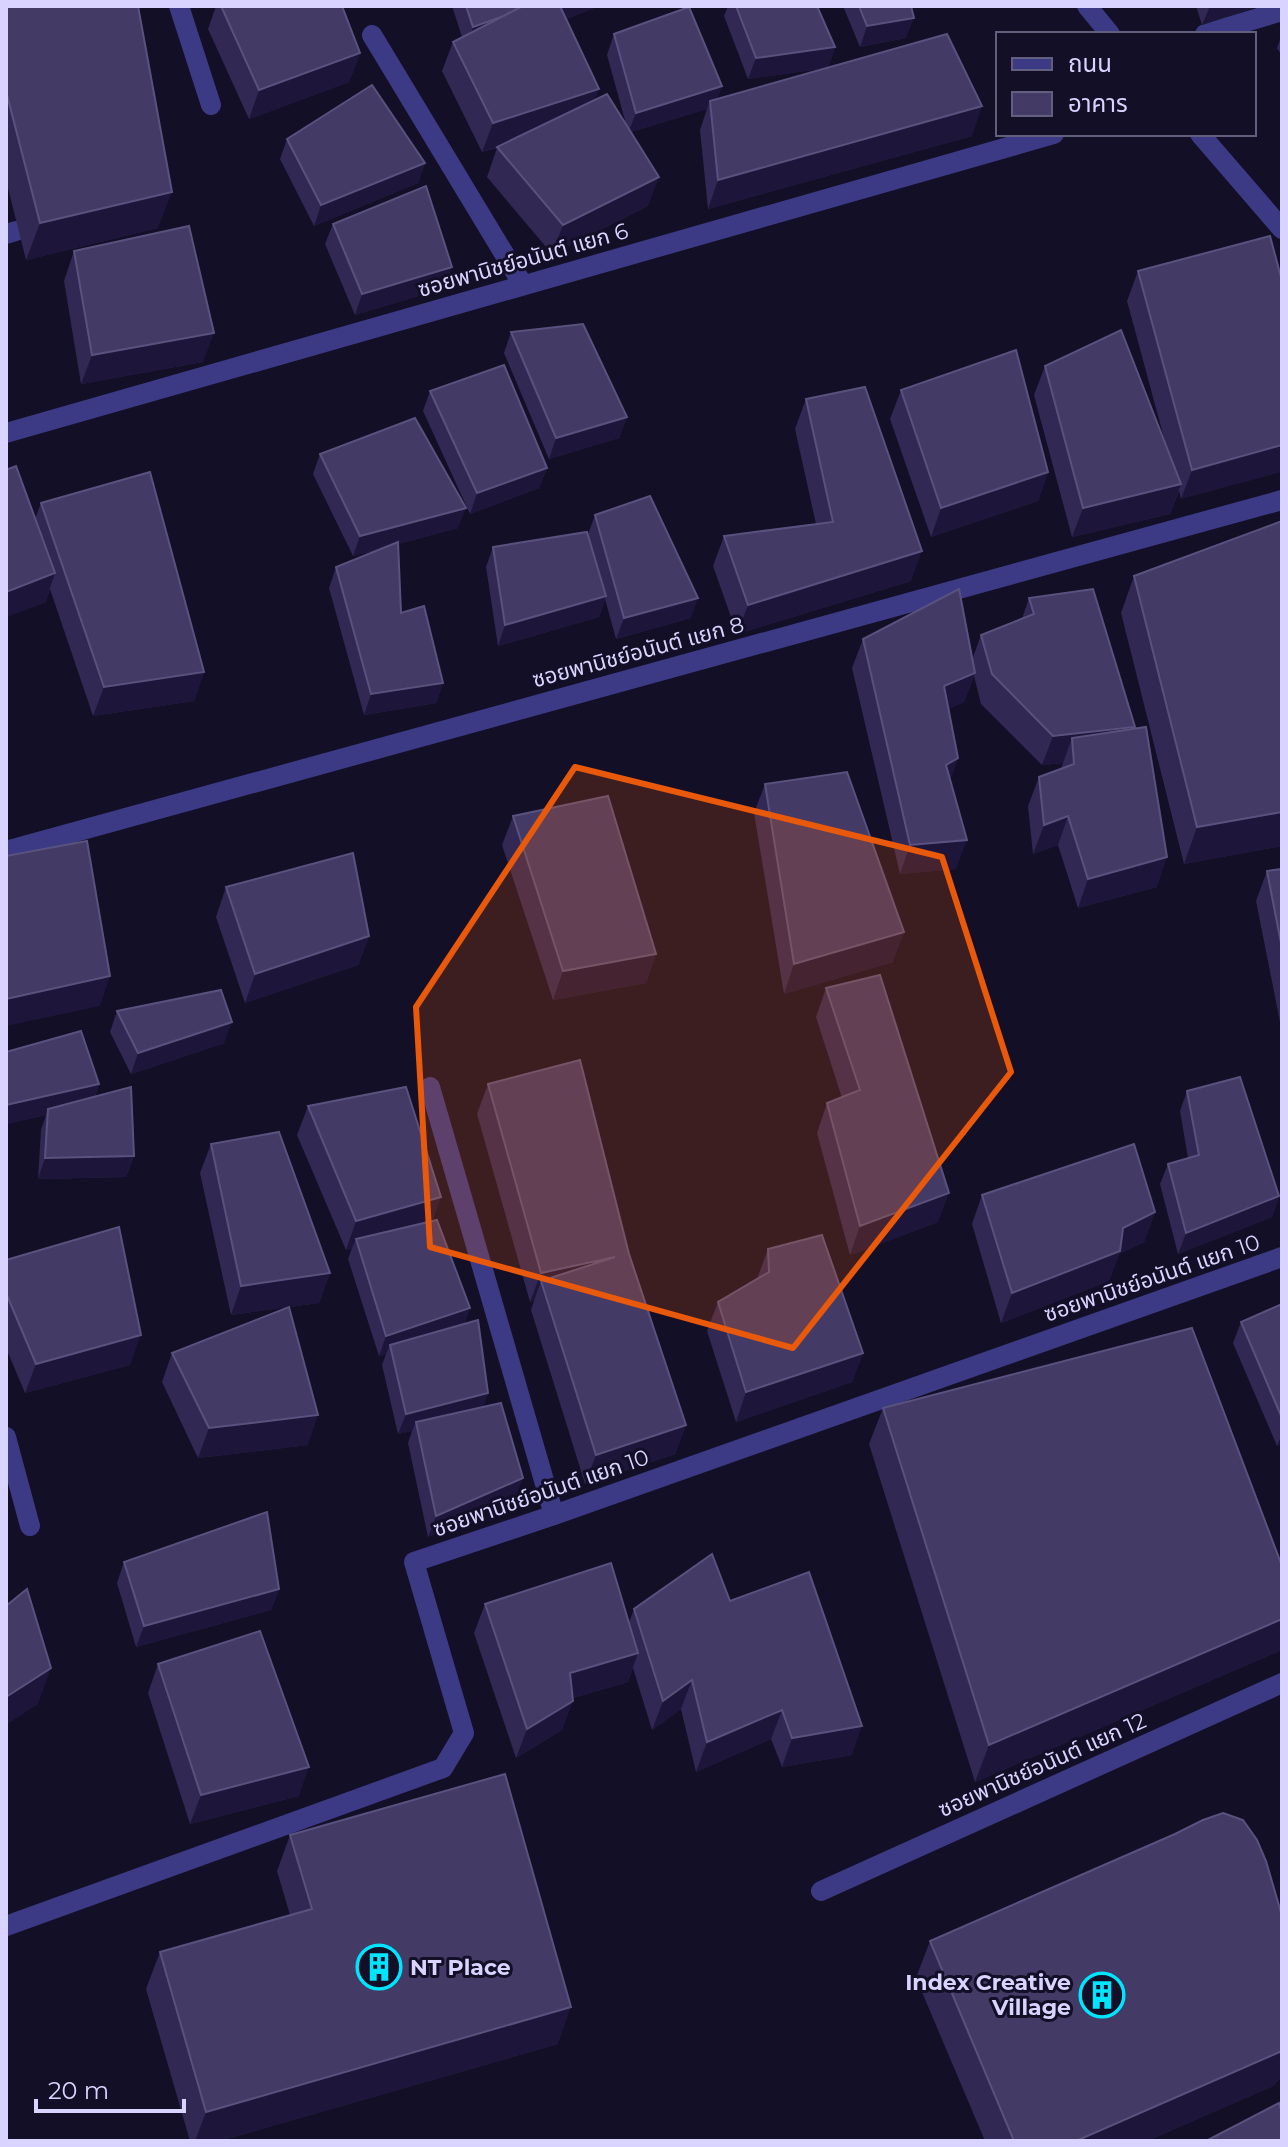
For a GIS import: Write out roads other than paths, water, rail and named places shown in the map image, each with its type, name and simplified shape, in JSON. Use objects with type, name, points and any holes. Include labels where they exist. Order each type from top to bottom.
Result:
[{"type":"street","points":[[179,6],[211,105]]},
{"type":"street","points":[[1087,6],[1108,32]]},
{"type":"street","points":[[1212,32],[1282,11]]},
{"type":"street","points":[[372,35],[523,285]]},
{"type":"street","name":"ซอยพานิชย์อนันต์ แยก 6","points":[[6,433],[1047,136]]},
{"type":"street","points":[[1202,136],[1282,229]]},
{"type":"street","name":"ซอยพานิชย์อนันต์ แยก 8","points":[[6,851],[1282,500]]},
{"type":"street","points":[[430,1087],[554,1515]]},
{"type":"street","name":"ซอยพานิชย์อนันต์ แยก 10","points":[[6,1926],[443,1768],[464,1733],[414,1562],[1282,1257]]},
{"type":"street","points":[[6,1437],[30,1526]]},
{"type":"street","name":"ซอยพานิชย์อนันต์ แยก 12","points":[[821,1891],[1282,1683]]},
{"type":"place","name":"NT Place","points":[[379,1967]]},
{"type":"place","name":"Index Creative Village","points":[[1102,1995]]}]
